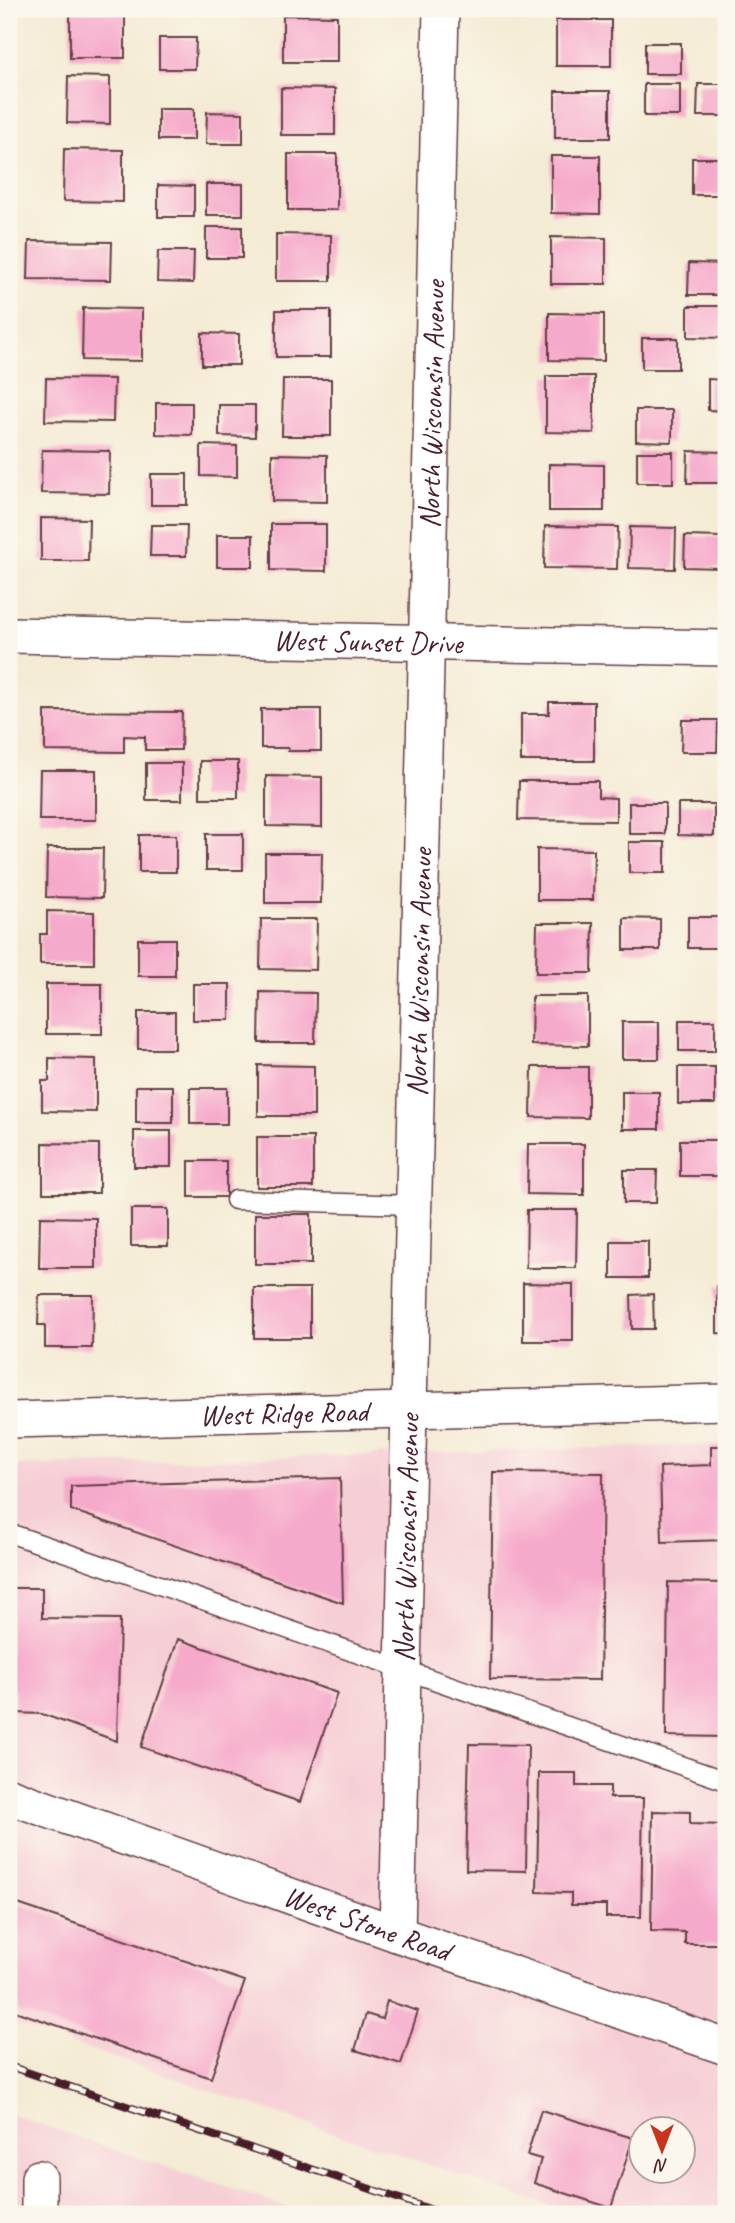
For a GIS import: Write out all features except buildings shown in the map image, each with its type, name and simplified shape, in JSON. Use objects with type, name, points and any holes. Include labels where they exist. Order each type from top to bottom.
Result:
[{"type":"street","name":"North Wisconsin Avenue","points":[[397,1934],[441,9]]},
{"type":"street","name":"West Sunset Drive","points":[[9,635],[726,648]]},
{"type":"street","name":"West Ridge Road","points":[[9,1420],[726,1402]]},
{"type":"street","name":"West Stone Road","points":[[9,1796],[726,2047]]},
{"type":"street","points":[[39,2178],[39,2214]]},
{"type":"lane","points":[[234,1200],[414,1205]]},
{"type":"lane","points":[[9,1533],[726,1781]]},
{"type":"shaded area","points":[[726,1444],[726,2214],[573,2214],[9,2022],[9,1466]]},
{"type":"shaded area","points":[[9,2114],[50,2128],[307,2214],[9,2214]]},
{"type":"railway","points":[[9,2066],[444,2214]]}]
